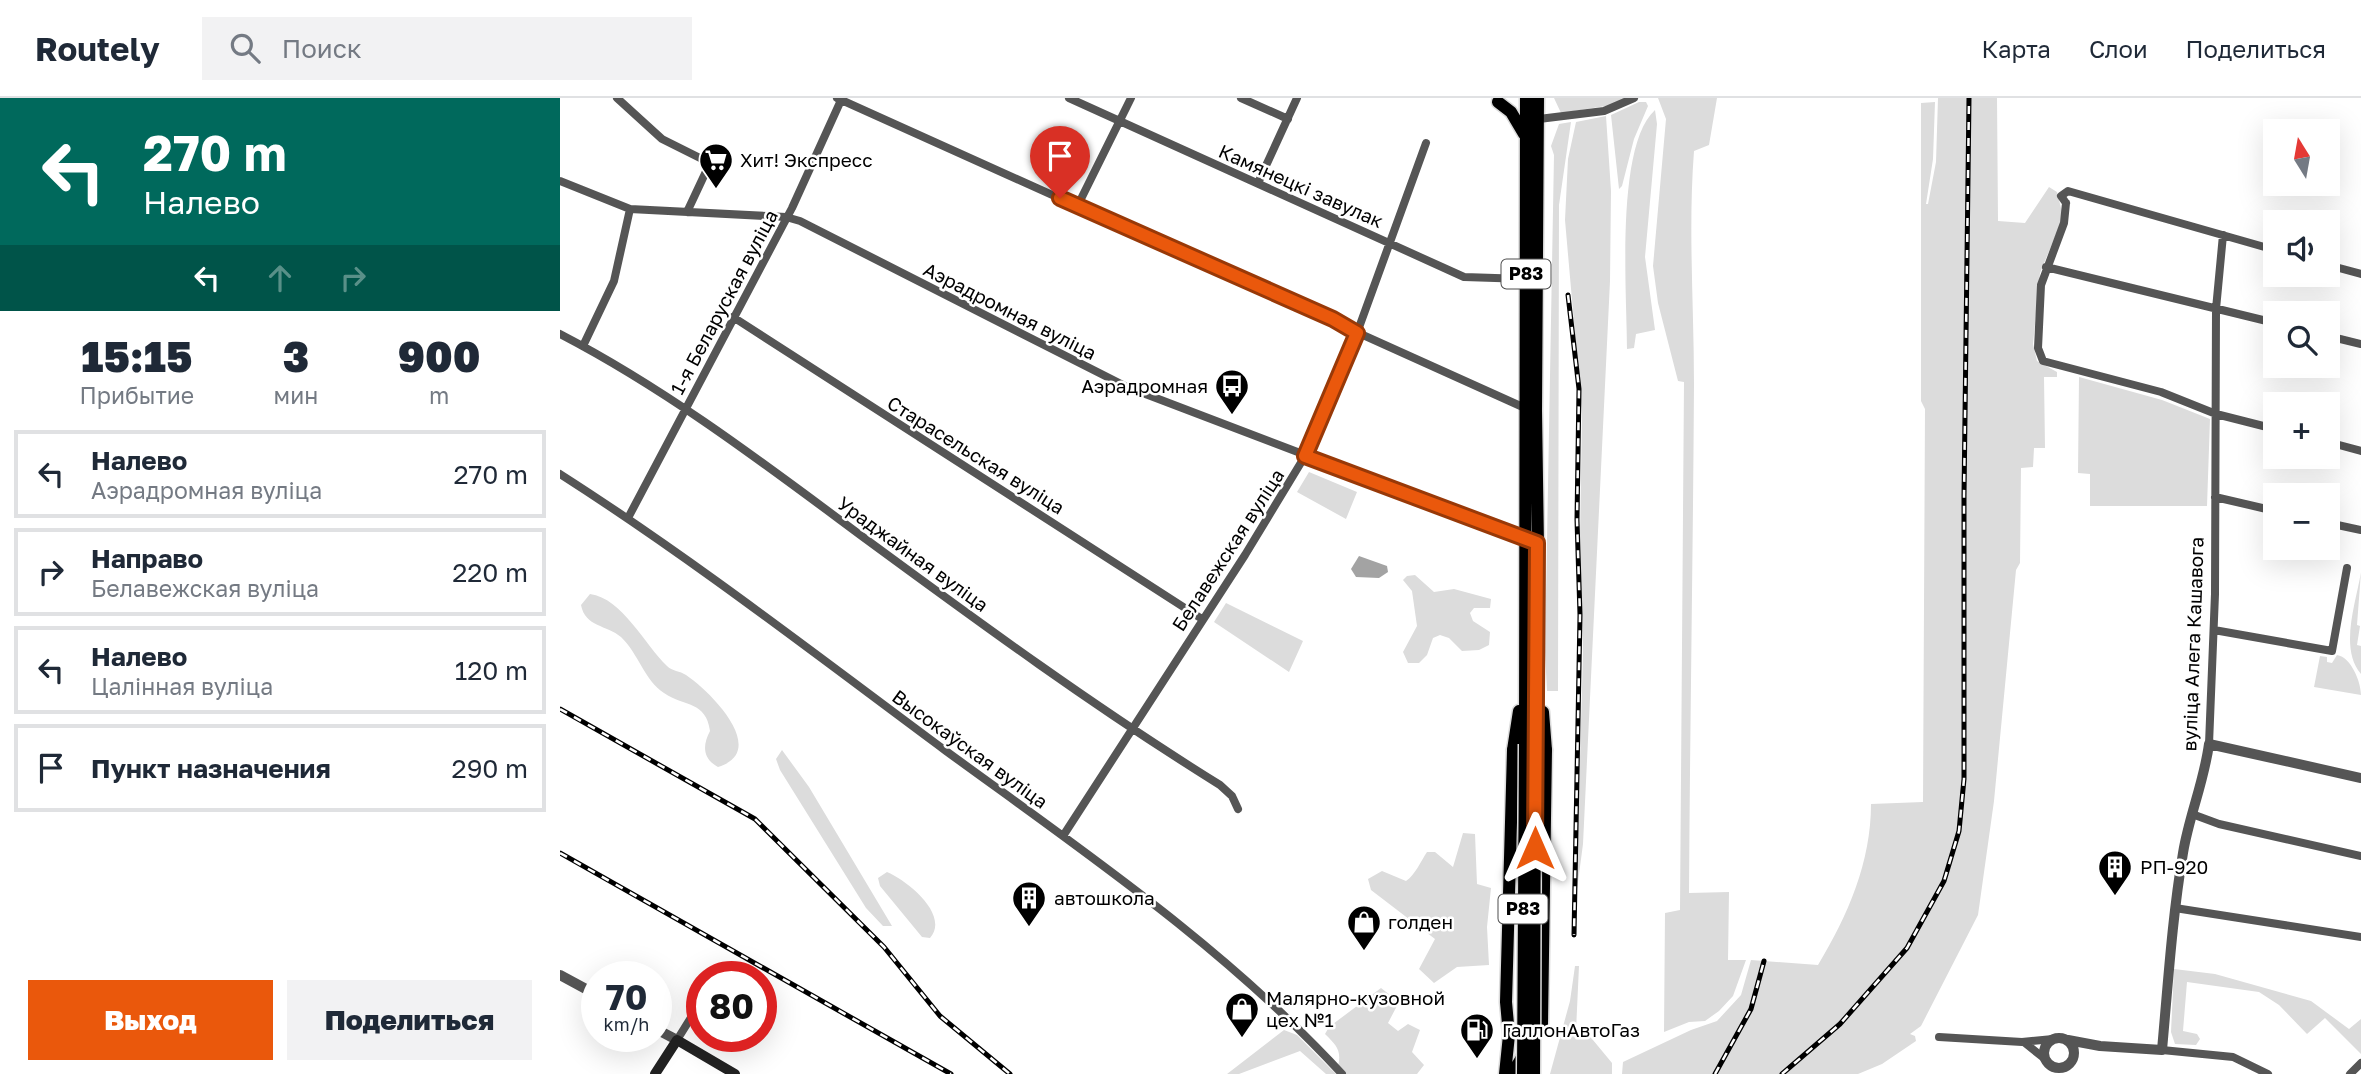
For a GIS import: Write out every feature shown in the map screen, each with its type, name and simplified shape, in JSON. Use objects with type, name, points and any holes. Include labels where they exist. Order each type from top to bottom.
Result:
[{"type":"main road","points":[[1494,100],[1508,103],[1519,98]]},
{"type":"main road","name":"Р83","points":[[1526,98],[1532,118],[1532,541],[1526,687],[1530,747],[1534,1074]]},
{"type":"main road","name":"Р83","points":[[1523,1074],[1530,747],[1538,670],[1525,408],[1526,140],[1538,98]]},
{"type":"main road","points":[[1494,100],[1532,118]]},
{"type":"main road","points":[[1494,100],[1511,112],[1526,140]]},
{"type":"main road","points":[[1505,1074],[1509,1035],[1506,1002],[1508,955],[1530,747]]},
{"type":"main road","points":[[1512,1074],[1542,1024],[1545,1002],[1545,957],[1530,747]]},
{"type":"main road","points":[[1508,955],[1514,967],[1527,972],[1537,970],[1545,957]]},
{"type":"main road","points":[[1506,1002],[1513,988],[1520,985],[1538,990],[1545,1002]]},
{"type":"main road","points":[[655,1074],[677,1040],[735,1074]]},
{"type":"street","points":[[617,98],[662,139],[710,163],[687,212]]},
{"type":"street","name":"Камянецкі завулак","points":[[1069,98],[1464,277],[1526,279]]},
{"type":"street","points":[[1078,205],[1131,98]]},
{"type":"street","points":[[1241,98],[1288,119]]},
{"type":"street","points":[[1258,183],[1297,98]]},
{"type":"street","points":[[1532,118],[1604,111],[1634,98]]},
{"type":"street","points":[[840,99],[1333,319],[1357,333],[1525,408]]},
{"type":"street","name":"1-я Беларуская вуліца","points":[[628,518],[786,217],[840,99]]},
{"type":"street","name":"Белавежская вуліца","points":[[1063,836],[1276,508],[1305,456],[1357,333],[1426,144]]},
{"type":"street","name":"Аэрадромная вуліца","points":[[560,181],[630,209],[786,217],[807,224],[1127,387],[1532,541]]},
{"type":"street","points":[[2263,247],[2072,195],[2068,191],[2063,193],[2061,198],[2066,203],[2063,227],[2046,267],[2040,301],[2040,357],[2051,365],[2172,396],[2217,414],[2263,426]]},
{"type":"street","points":[[583,346],[614,281],[630,209]]},
{"type":"street","name":"вуліца Алега Кашавога","points":[[2162,1050],[2168,959],[2175,908],[2192,814],[2204,774],[2209,744],[2214,630],[2216,309],[2223,235]]},
{"type":"street","points":[[2046,267],[2263,320]]},
{"type":"street","points":[[2340,268],[2361,274]]},
{"type":"street","name":"Старасельская вуліца","points":[[733,317],[1202,619]]},
{"type":"street","name":"Ураджайная вуліца","points":[[560,334],[685,409],[1132,730],[1220,785],[1232,796],[1238,809]]},
{"type":"street","points":[[2340,339],[2361,344]]},
{"type":"street","points":[[2340,445],[2361,451]]},
{"type":"street","name":"Высокаўская вуліца","points":[[560,474],[628,518],[1132,886],[1200,941],[1305,1034],[1342,1074]]},
{"type":"street","points":[[2215,497],[2263,508]]},
{"type":"street","points":[[2340,526],[2361,530]]},
{"type":"street","points":[[2214,630],[2332,651],[2347,568]]},
{"type":"street","points":[[2209,744],[2361,778]]},
{"type":"street","points":[[2192,814],[2219,824],[2361,856]]},
{"type":"street","points":[[2175,908],[2361,937]]},
{"type":"street","points":[[561,976],[581,987]]},
{"type":"street","points":[[672,1037],[677,1040],[686,1026]]},
{"type":"street","points":[[1939,1037],[2022,1042],[2068,1040],[2100,1046],[2233,1057],[2268,1074]]},
{"type":"street","points":[[2051,1074],[2045,1047],[2053,1039]]},
{"type":"street","points":[[2065,1068],[2074,1050],[2068,1040]]},
{"type":"street","points":[[2022,1042],[2053,1067],[2065,1068],[2084,1051],[2100,1046]]},
{"type":"street","points":[[2350,1074],[2361,1063]]},
{"type":"shaded area","points":[[1554,98],[1628,98],[1612,105],[1561,113]]},
{"type":"shaded area","points":[[1658,98],[1717,98],[1709,145],[1694,151],[1692,180],[1694,384],[1689,893],[1729,892],[1728,960],[1746,960],[1733,996],[1719,1011],[1705,1021],[1689,1022],[1664,1032],[1665,913],[1680,910],[1684,382],[1678,381],[1658,303],[1653,266],[1666,119]]},
{"type":"shaded area","points":[[1938,98],[1997,98],[1998,221],[2025,223],[2049,187],[2057,192],[2062,212],[2061,222],[2040,273],[2033,344],[2037,361],[2057,372],[2057,377],[2044,377],[2045,448],[2034,448],[2033,467],[2021,468],[2020,563],[2016,570],[1994,801],[1978,915],[1921,1026],[1910,1034],[1915,1036],[1916,1041],[1882,1064],[1858,1074],[1622,1074],[1623,1062],[1691,1030],[1717,1021],[1741,995],[1751,960],[1818,965],[1856,888],[1867,847],[1871,804],[1923,802],[1925,409],[1921,401],[1921,103],[1935,102],[1928,204],[1936,162]]},
{"type":"shaded area","points":[[1639,102],[1646,102],[1648,106],[1634,139],[1619,189],[1611,115]]},
{"type":"shaded area","points":[[1655,110],[1657,124],[1645,257],[1655,330],[1636,334],[1634,348],[1627,349],[1625,259],[1629,187],[1642,128]]},
{"type":"shaded area","points":[[1606,116],[1611,191],[1610,281],[1583,844],[1576,897],[1583,653],[1580,534],[1582,414],[1565,220],[1568,159],[1576,122]]},
{"type":"shaded area","points":[[1571,122],[1559,205],[1558,691],[1547,691],[1545,652],[1554,155],[1551,146],[1559,124]]},
{"type":"shaded area","points":[[2079,377],[2162,400],[2210,419],[2207,506],[2090,506],[2090,474],[2078,473]]},
{"type":"shaded area","points":[[1309,472],[1357,492],[1346,519],[1297,492]]},
{"type":"shaded area","points":[[1359,556],[1387,566],[1388,572],[1379,578],[1356,577],[1351,569]]},
{"type":"shaded area","points":[[2361,572],[2357,645],[2361,646],[2361,674],[2354,663],[2350,638]]},
{"type":"shaded area","points":[[1415,575],[1434,592],[1454,589],[1491,599],[1490,608],[1474,608],[1470,613],[1473,621],[1490,632],[1489,645],[1479,650],[1462,651],[1449,638],[1440,635],[1433,638],[1427,655],[1419,663],[1408,663],[1403,652],[1417,626],[1412,591],[1403,580],[1407,576]]},
{"type":"shaded area","points":[[590,594],[602,597],[623,613],[667,666],[686,675],[720,707],[737,735],[738,748],[733,759],[718,767],[709,760],[705,747],[710,731],[704,714],[657,688],[621,637],[587,618],[581,605]]},
{"type":"shaded area","points":[[1226,603],[1303,641],[1289,672],[1214,622]]},
{"type":"shaded area","points":[[2337,655],[2347,660],[2354,671],[2361,695],[2314,687],[2320,656],[2327,657],[2327,662],[2332,663]]},
{"type":"shaded area","points":[[782,750],[809,787],[892,926],[883,926],[866,908],[780,770],[776,759]]},
{"type":"shaded area","points":[[1463,833],[1475,834],[1477,884],[1491,888],[1487,927],[1489,965],[1457,967],[1434,983],[1419,969],[1435,939],[1371,890],[1368,879],[1382,871],[1406,881],[1427,852],[1435,852],[1453,867]]},
{"type":"shaded area","points":[[887,872],[915,891],[931,909],[935,929],[930,938],[922,937],[880,886],[878,878]]},
{"type":"shaded area","points":[[1575,966],[1579,966],[1576,1031],[1588,1034],[1612,1063],[1612,1074],[1550,1074],[1570,1001]]},
{"type":"shaded area","points":[[2174,969],[2215,974],[2311,1001],[2349,1029],[2361,1019],[2361,1054],[2325,1018],[2307,1034],[2279,1005],[2259,992],[2187,982],[2183,1031],[2197,1034],[2200,1039],[2196,1045],[2175,1044],[2171,1032]]},
{"type":"shaded area","points":[[1381,988],[1399,1002],[1388,1023],[1398,1031],[1408,1024],[1420,1030],[1412,1052],[1424,1065],[1417,1074],[1347,1074],[1338,1066],[1337,1048],[1325,1034],[1329,1027]]},
{"type":"shaded area","points":[[1284,1030],[1297,1035],[1336,1074],[1326,1074],[1300,1051],[1239,1074],[1227,1074]]},
{"type":"railway","points":[[1782,1074],[1840,1024],[1907,948],[1944,881],[1959,831],[1964,779],[1969,98]]},
{"type":"railway","points":[[1568,295],[1579,389],[1577,520],[1580,615],[1574,935]]},
{"type":"railway","points":[[560,709],[755,819],[884,947],[940,1016],[1010,1074]]},
{"type":"railway","points":[[560,853],[951,1074]]},
{"type":"railway","points":[[1715,1074],[1751,1009],[1764,961]]},
{"type":"place","name":"Хит! Экспресс","points":[[716,190]]},
{"type":"place","name":"Аэрадромная","points":[[1232,416]]},
{"type":"place","name":"РП-920","points":[[2115,897]]},
{"type":"place","name":"автошкола","points":[[1029,928]]},
{"type":"place","name":"голден","points":[[1364,952]]},
{"type":"place","name":"Малярно-кузовной цех №1","points":[[1242,1039]]},
{"type":"place","name":"ГаллонАвтоГаз","points":[[1477,1060]]},
{"type":"route","points":[[1060,198],[1333,319],[1357,333],[1305,456],[1537,543],[1539,613],[1535,848]]}]
